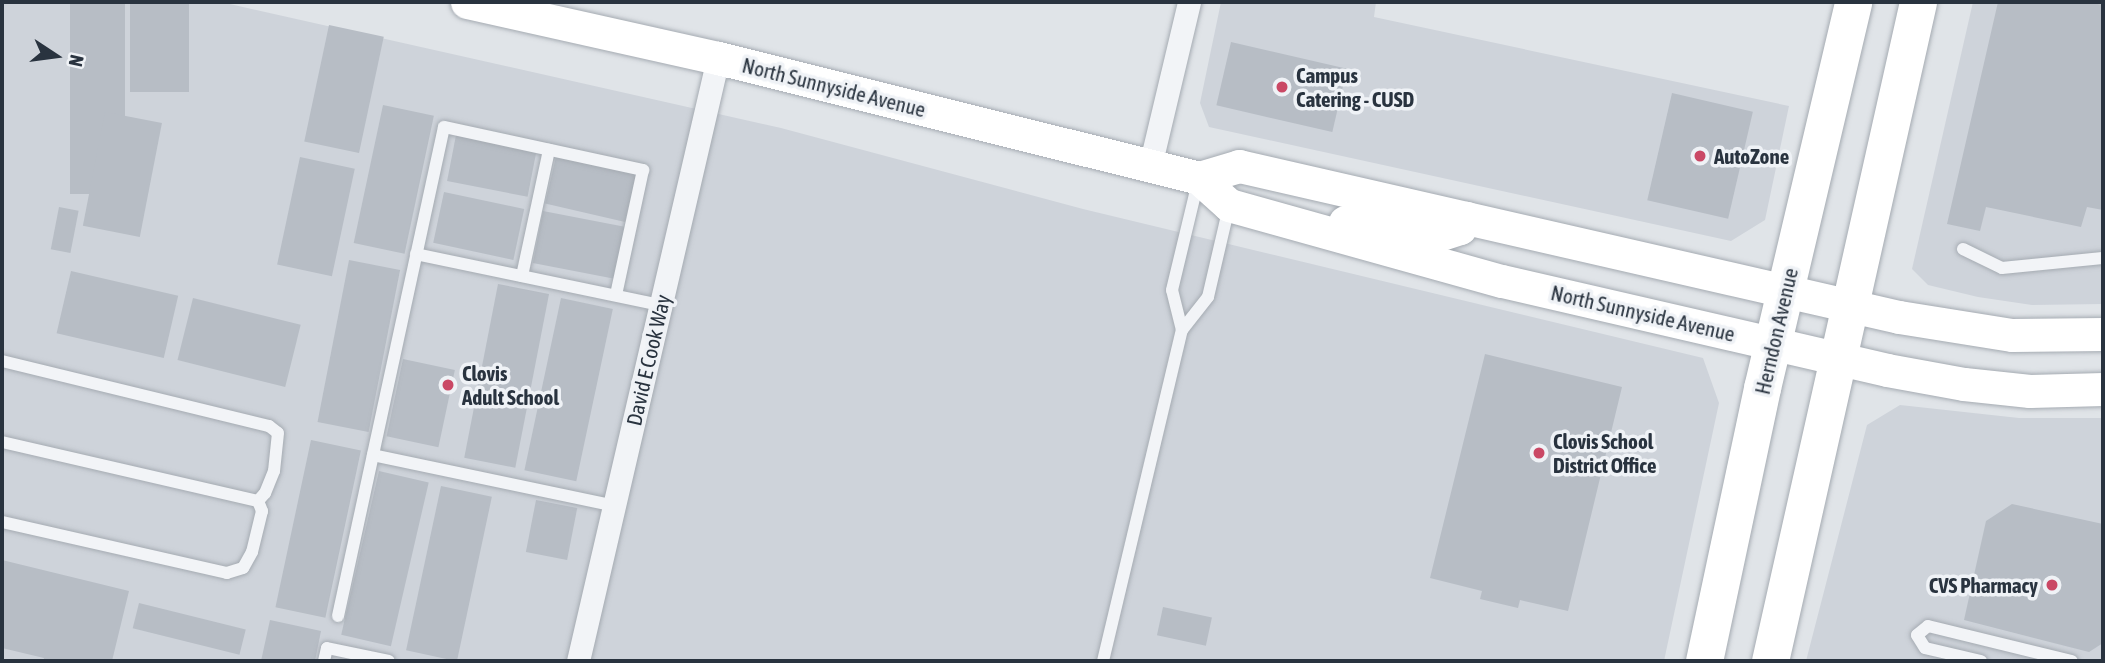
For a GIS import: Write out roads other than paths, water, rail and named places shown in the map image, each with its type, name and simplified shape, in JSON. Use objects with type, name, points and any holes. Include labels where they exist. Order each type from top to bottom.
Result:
[{"type":"main road","name":"North Sunnyside Avenue","points":[[467,2],[553,11],[718,58],[1199,178],[1229,205],[1502,281],[1887,370],[2001,389],[2103,389]]},
{"type":"main road","name":"Herndon Avenue","points":[[1704,661],[1773,342],[1853,2]]},
{"type":"main road","points":[[1770,661],[1918,2]]},
{"type":"main road","points":[[1199,178],[1239,166],[1899,317],[2001,333],[2103,334]]},
{"type":"main road","points":[[1308,225],[1371,219],[1435,236],[1460,228],[1466,218]]},
{"type":"street","points":[[1150,166],[1189,2]]},
{"type":"street","name":"David E Cook Way","points":[[578,661],[718,58]]},
{"type":"lane","points":[[338,616],[444,127],[643,170],[616,295]]},
{"type":"lane","points":[[522,276],[549,150]]},
{"type":"lane","points":[[1182,330],[1172,290],[1199,178]]},
{"type":"lane","points":[[1103,661],[1182,330],[1208,297],[1229,205]]},
{"type":"lane","points":[[1963,249],[2002,268],[2103,258]]},
{"type":"lane","points":[[416,254],[661,305]]},
{"type":"lane","points":[[2,361],[268,426],[278,433],[274,471],[265,493],[258,501]]},
{"type":"lane","points":[[2,442],[258,501]]},
{"type":"lane","points":[[373,454],[614,506]]},
{"type":"lane","points":[[2,522],[227,573],[243,568],[252,552],[262,511],[258,501]]},
{"type":"lane","points":[[1981,661],[1925,648],[1917,635],[1928,626],[2072,661]]},
{"type":"lane","points":[[324,661],[327,648],[390,661]]},
{"type":"place","name":"Campus Catering - CUSD","points":[[1282,87]]},
{"type":"place","name":"AutoZone","points":[[1700,156]]},
{"type":"place","name":"Clovis Adult School","points":[[448,385]]},
{"type":"place","name":"Clovis School District Office","points":[[1539,453]]},
{"type":"place","name":"CVS Pharmacy","points":[[2052,585]]}]
